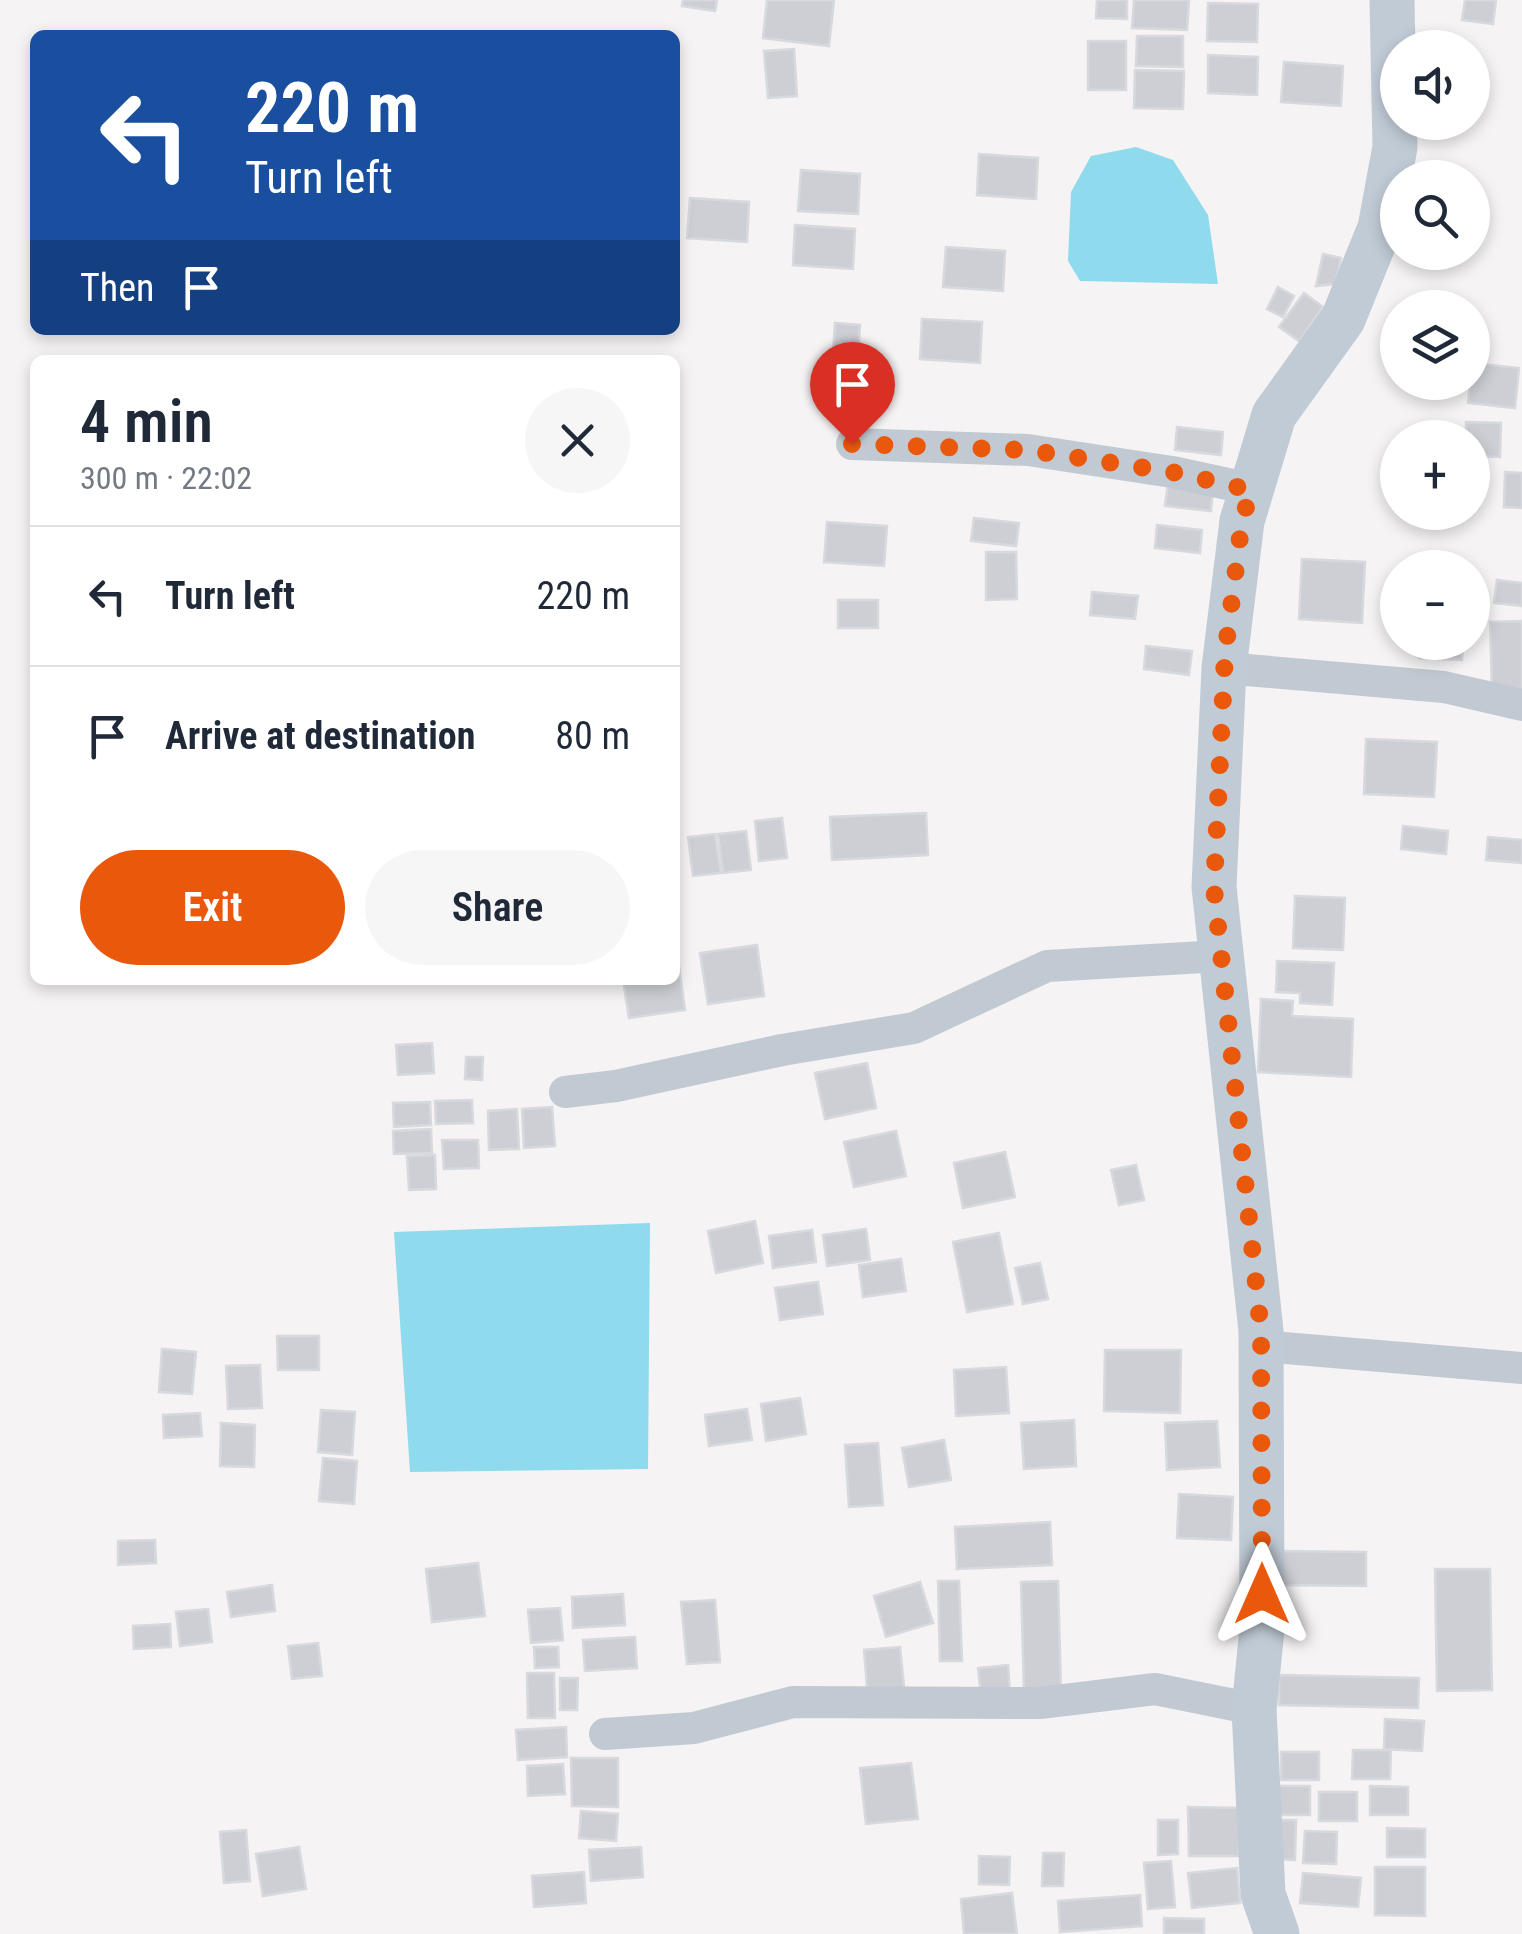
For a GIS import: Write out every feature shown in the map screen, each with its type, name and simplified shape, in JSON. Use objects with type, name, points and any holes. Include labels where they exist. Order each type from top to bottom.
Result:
[{"type":"street","points":[[1277,1934],[1263,1894],[1254,1709],[1262,1629],[1261,1346],[1214,888],[1224,668],[1242,521],[1274,415],[1342,320],[1380,228],[1394,147],[1392,0]]},
{"type":"street","points":[[852,444],[1028,450],[1172,472],[1251,490]]},
{"type":"street","points":[[1224,668],[1444,686],[1522,706]]},
{"type":"street","points":[[565,1092],[616,1086],[782,1050],[914,1028],[1048,966],[1221,956]]},
{"type":"street","points":[[1261,1346],[1522,1368]]},
{"type":"street","points":[[606,1734],[694,1728],[793,1702],[1040,1703],[1155,1689],[1254,1709]]},
{"type":"water","points":[[1136,147],[1173,160],[1208,215],[1218,284],[1080,281],[1068,261],[1071,192],[1091,156]]},
{"type":"water","points":[[650,1223],[648,1469],[410,1472],[394,1232]]},
{"type":"building","points":[[683,0],[717,0],[715,11],[682,6]]},
{"type":"building","points":[[767,0],[834,0],[829,46],[763,38]]},
{"type":"building","points":[[1097,0],[1127,0],[1127,19],[1096,18]]},
{"type":"building","points":[[1134,0],[1189,0],[1187,30],[1132,28]]},
{"type":"building","points":[[1465,0],[1496,0],[1493,24],[1462,20]]},
{"type":"building","points":[[1208,3],[1258,4],[1257,42],[1207,41]]},
{"type":"building","points":[[1137,36],[1183,36],[1183,67],[1136,66]]},
{"type":"building","points":[[1088,41],[1126,41],[1126,90],[1088,90]]},
{"type":"building","points":[[794,49],[797,96],[768,98],[764,51]]},
{"type":"building","points":[[1208,55],[1258,57],[1257,95],[1208,93]]},
{"type":"building","points":[[1284,62],[1343,66],[1341,106],[1281,102]]},
{"type":"building","points":[[1135,70],[1184,71],[1183,109],[1134,108]]},
{"type":"building","points":[[979,154],[1038,158],[1036,199],[977,195]]},
{"type":"building","points":[[801,170],[860,174],[858,214],[798,211]]},
{"type":"building","points":[[690,198],[749,202],[747,242],[687,238]]},
{"type":"building","points":[[795,225],[855,229],[853,269],[793,265]]},
{"type":"building","points":[[946,247],[1005,251],[1003,291],[943,287]]},
{"type":"building","points":[[1323,254],[1341,258],[1335,284],[1316,286]]},
{"type":"building","points":[[1278,287],[1294,296],[1283,317],[1267,309]]},
{"type":"building","points":[[1304,293],[1323,307],[1299,341],[1279,327]]},
{"type":"building","points":[[922,319],[982,322],[980,363],[920,359]]},
{"type":"building","points":[[835,323],[860,325],[854,413],[829,410]]},
{"type":"building","points":[[1490,365],[1519,368],[1515,408],[1468,403],[1490,400]]},
{"type":"building","points":[[1490,423],[1501,423],[1500,457],[1490,457]]},
{"type":"building","points":[[1177,427],[1223,432],[1221,455],[1175,450]]},
{"type":"building","points":[[1505,472],[1522,473],[1522,508],[1504,507]]},
{"type":"building","points":[[1168,483],[1213,488],[1211,511],[1165,506]]},
{"type":"building","points":[[974,518],[1019,523],[1016,546],[971,541]]},
{"type":"building","points":[[827,522],[887,526],[884,566],[824,562]]},
{"type":"building","points":[[1157,525],[1202,530],[1200,553],[1155,548]]},
{"type":"building","points":[[986,552],[1016,552],[1017,599],[986,600]]},
{"type":"building","points":[[1302,559],[1365,562],[1362,623],[1299,619]]},
{"type":"building","points":[[1497,580],[1522,583],[1522,606],[1494,603]]},
{"type":"building","points":[[1092,592],[1138,596],[1135,619],[1090,615]]},
{"type":"building","points":[[838,600],[878,600],[878,628],[838,628]]},
{"type":"building","points":[[1522,621],[1522,690],[1492,690],[1490,622]]},
{"type":"building","points":[[1146,646],[1192,651],[1189,675],[1144,669]]},
{"type":"building","points":[[1366,739],[1437,742],[1434,797],[1364,794]]},
{"type":"building","points":[[926,813],[928,855],[832,860],[830,817]]},
{"type":"building","points":[[782,818],[787,858],[759,861],[755,821]]},
{"type":"building","points":[[1403,826],[1448,831],[1446,854],[1401,849]]},
{"type":"building","points":[[746,831],[751,870],[723,873],[718,834]]},
{"type":"building","points":[[715,834],[721,873],[693,876],[688,837]]},
{"type":"building","points":[[1488,837],[1522,840],[1522,863],[1486,860]]},
{"type":"building","points":[[1295,896],[1345,898],[1343,950],[1293,948]]},
{"type":"building","points":[[757,945],[764,996],[708,1004],[700,953]]},
{"type":"building","points":[[1277,961],[1334,963],[1332,1005],[1300,1003],[1300,993],[1276,992]]},
{"type":"building","points":[[680,974],[685,1010],[629,1018],[624,985],[680,985]]},
{"type":"building","points":[[1261,999],[1293,1001],[1292,1016],[1353,1019],[1351,1077],[1258,1072]]},
{"type":"building","points":[[432,1043],[434,1073],[398,1075],[396,1045]]},
{"type":"building","points":[[466,1057],[483,1057],[482,1080],[465,1079]]},
{"type":"building","points":[[867,1063],[876,1108],[825,1119],[815,1073]]},
{"type":"building","points":[[472,1100],[473,1123],[436,1124],[435,1101]]},
{"type":"building","points":[[430,1102],[431,1125],[394,1127],[393,1103]]},
{"type":"building","points":[[552,1107],[555,1146],[524,1148],[522,1109]]},
{"type":"building","points":[[517,1109],[519,1149],[489,1150],[488,1111]]},
{"type":"building","points":[[431,1129],[432,1153],[394,1154],[393,1131]]},
{"type":"building","points":[[896,1131],[906,1176],[854,1187],[844,1142]]},
{"type":"building","points":[[442,1140],[478,1140],[479,1168],[444,1169]]},
{"type":"building","points":[[1005,1152],[1015,1197],[963,1208],[954,1163]]},
{"type":"building","points":[[435,1155],[436,1189],[409,1190],[407,1156]]},
{"type":"building","points":[[1136,1165],[1144,1200],[1119,1205],[1111,1170]]},
{"type":"building","points":[[755,1221],[763,1263],[716,1273],[708,1231]]},
{"type":"building","points":[[866,1229],[870,1260],[827,1266],[823,1235]]},
{"type":"building","points":[[812,1230],[816,1262],[773,1268],[769,1236]]},
{"type":"building","points":[[999,1233],[1013,1304],[967,1312],[953,1242]]},
{"type":"building","points":[[901,1259],[906,1291],[863,1297],[859,1265]]},
{"type":"building","points":[[1040,1263],[1048,1299],[1023,1304],[1015,1268]]},
{"type":"building","points":[[818,1282],[823,1314],[780,1320],[775,1288]]},
{"type":"building","points":[[277,1336],[319,1336],[319,1370],[278,1370]]},
{"type":"building","points":[[162,1349],[196,1352],[192,1394],[159,1392]]},
{"type":"building","points":[[1105,1350],[1181,1350],[1180,1413],[1104,1411]]},
{"type":"building","points":[[260,1365],[262,1408],[228,1409],[226,1366]]},
{"type":"building","points":[[1006,1367],[1009,1413],[956,1416],[954,1370]]},
{"type":"building","points":[[800,1398],[806,1434],[766,1441],[761,1404]]},
{"type":"building","points":[[747,1409],[752,1440],[709,1446],[705,1415]]},
{"type":"building","points":[[321,1410],[355,1412],[352,1455],[318,1452]]},
{"type":"building","points":[[200,1413],[202,1436],[164,1438],[163,1415]]},
{"type":"building","points":[[1074,1420],[1076,1466],[1024,1469],[1021,1423]]},
{"type":"building","points":[[1217,1421],[1220,1467],[1167,1470],[1165,1423]]},
{"type":"building","points":[[221,1423],[255,1425],[254,1467],[220,1466]]},
{"type":"building","points":[[944,1440],[951,1480],[909,1487],[902,1448]]},
{"type":"building","points":[[878,1443],[883,1505],[849,1507],[845,1445]]},
{"type":"building","points":[[323,1458],[357,1461],[354,1504],[319,1501]]},
{"type":"building","points":[[1179,1494],[1233,1497],[1231,1540],[1177,1538]]},
{"type":"building","points":[[1050,1522],[1052,1565],[957,1569],[955,1527]]},
{"type":"building","points":[[155,1540],[156,1563],[118,1565],[118,1541]]},
{"type":"building","points":[[1277,1551],[1366,1552],[1366,1586],[1277,1585]]},
{"type":"building","points":[[478,1563],[485,1616],[432,1622],[426,1569]]},
{"type":"building","points":[[1435,1569],[1490,1569],[1492,1690],[1437,1691]]},
{"type":"building","points":[[938,1581],[959,1581],[962,1661],[940,1661]]},
{"type":"building","points":[[1058,1581],[1061,1691],[1024,1692],[1021,1582]]},
{"type":"building","points":[[920,1582],[933,1623],[886,1637],[874,1596]]},
{"type":"building","points":[[272,1585],[275,1611],[231,1617],[227,1592]]},
{"type":"building","points":[[623,1594],[625,1625],[573,1628],[572,1597]]},
{"type":"building","points":[[715,1600],[720,1662],[687,1664],[681,1602]]},
{"type":"building","points":[[560,1608],[563,1640],[531,1643],[528,1610]]},
{"type":"building","points":[[208,1609],[212,1642],[180,1646],[176,1612]]},
{"type":"building","points":[[170,1624],[171,1647],[134,1649],[133,1626]]},
{"type":"building","points":[[635,1637],[637,1668],[585,1671],[583,1640]]},
{"type":"building","points":[[318,1643],[322,1676],[292,1679],[288,1646]]},
{"type":"building","points":[[534,1647],[558,1647],[559,1667],[535,1668]]},
{"type":"building","points":[[900,1647],[905,1696],[868,1699],[864,1650]]},
{"type":"building","points":[[1008,1665],[1010,1694],[981,1696],[978,1668]]},
{"type":"building","points":[[527,1673],[554,1673],[555,1718],[528,1718]]},
{"type":"building","points":[[1279,1675],[1419,1678],[1418,1708],[1279,1705]]},
{"type":"building","points":[[560,1678],[578,1678],[577,1710],[560,1710]]},
{"type":"building","points":[[1385,1719],[1424,1721],[1422,1751],[1384,1749]]},
{"type":"building","points":[[566,1727],[567,1757],[518,1760],[516,1730]]},
{"type":"building","points":[[1353,1750],[1391,1750],[1390,1779],[1352,1779]]},
{"type":"building","points":[[1281,1752],[1319,1752],[1319,1780],[1281,1780]]},
{"type":"building","points":[[571,1758],[618,1758],[618,1807],[572,1806]]},
{"type":"building","points":[[911,1763],[918,1819],[866,1824],[860,1768]]},
{"type":"building","points":[[563,1764],[565,1794],[528,1796],[527,1766]]},
{"type":"building","points":[[1271,1786],[1310,1786],[1310,1815],[1271,1815]]},
{"type":"building","points":[[1370,1786],[1408,1787],[1408,1815],[1370,1815]]},
{"type":"building","points":[[1319,1792],[1357,1792],[1357,1821],[1319,1821]]},
{"type":"building","points":[[1188,1807],[1239,1808],[1239,1856],[1189,1856]]},
{"type":"building","points":[[581,1811],[618,1814],[616,1841],[579,1838]]},
{"type":"building","points":[[1158,1820],[1178,1820],[1178,1854],[1158,1855]]},
{"type":"building","points":[[1269,1820],[1296,1820],[1295,1860],[1268,1859]]},
{"type":"building","points":[[1387,1828],[1425,1829],[1425,1857],[1387,1857]]},
{"type":"building","points":[[246,1830],[250,1881],[224,1883],[220,1832]]},
{"type":"building","points":[[1305,1831],[1337,1832],[1336,1864],[1303,1863]]},
{"type":"building","points":[[299,1847],[306,1889],[263,1896],[256,1854]]},
{"type":"building","points":[[641,1847],[643,1877],[591,1881],[589,1850]]},
{"type":"building","points":[[1043,1853],[1064,1853],[1063,1886],[1042,1886]]},
{"type":"building","points":[[979,1856],[1010,1857],[1009,1885],[979,1884]]},
{"type":"building","points":[[1171,1861],[1175,1907],[1148,1909],[1144,1863]]},
{"type":"building","points":[[1375,1867],[1425,1867],[1425,1916],[1375,1915]]},
{"type":"building","points":[[1237,1868],[1240,1903],[1192,1908],[1188,1873]]},
{"type":"building","points":[[584,1872],[586,1903],[534,1907],[532,1876]]},
{"type":"building","points":[[1303,1873],[1361,1878],[1358,1907],[1300,1903]]},
{"type":"building","points":[[1012,1893],[1017,1934],[964,1934],[961,1899]]},
{"type":"building","points":[[1140,1895],[1142,1926],[1060,1932],[1058,1901]]},
{"type":"building","points":[[1164,1918],[1204,1919],[1204,1934],[1164,1934]]},
{"type":"route","points":[[852,444],[1028,450],[1172,472],[1251,490],[1242,521],[1225,654],[1214,888],[1261,1331],[1262,1594]]}]
